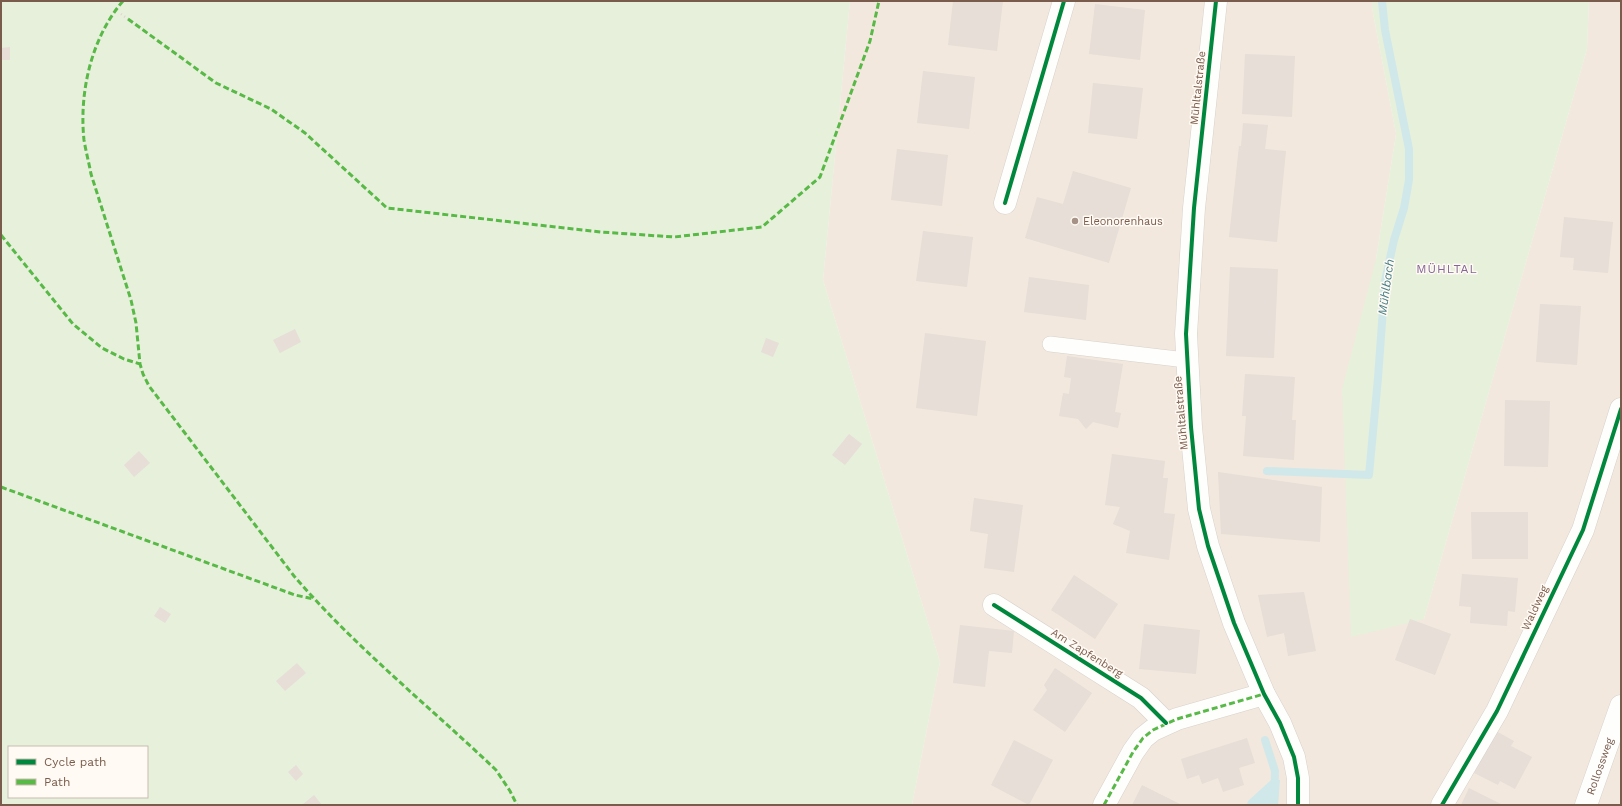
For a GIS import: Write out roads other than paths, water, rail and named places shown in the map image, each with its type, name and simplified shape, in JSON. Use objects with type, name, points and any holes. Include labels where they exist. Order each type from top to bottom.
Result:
[{"type":"street","points":[[1005,203],[1064,1]]},
{"type":"street","name":"Mühltalstraße","points":[[1216,1],[1194,208],[1187,299],[1186,360],[1199,509],[1208,546],[1234,624],[1264,694],[1280,723],[1294,758],[1298,778],[1298,805]]},
{"type":"street","name":"Waldweg","points":[[1442,805],[1497,711],[1583,530],[1621,409]]},
{"type":"street","name":"Am Zapfenberg","points":[[994,605],[1141,698],[1166,723]]},
{"type":"street","points":[[1104,805],[1120,773],[1143,738],[1153,730],[1166,723],[1264,694]]},
{"type":"street","name":"Rollossweg","points":[[1586,805],[1621,706]]},
{"type":"lane","points":[[1050,344],[1186,360]]},
{"type":"water","points":[[1271,780],[1280,780],[1278,805],[1247,805],[1248,801]]},
{"type":"waterway","name":"Mühlbach","points":[[1267,471],[1369,475],[1385,281],[1394,240],[1404,208],[1409,180],[1409,149],[1385,30],[1382,1]]},
{"type":"waterway","name":"Mühlbach","points":[[1265,740],[1275,771],[1274,805]]},
{"type":"place","name":"Eleonorenhaus","points":[[1075,221]]},
{"type":"district","name":"MÜHLTAL","points":[[1447,269]]}]
